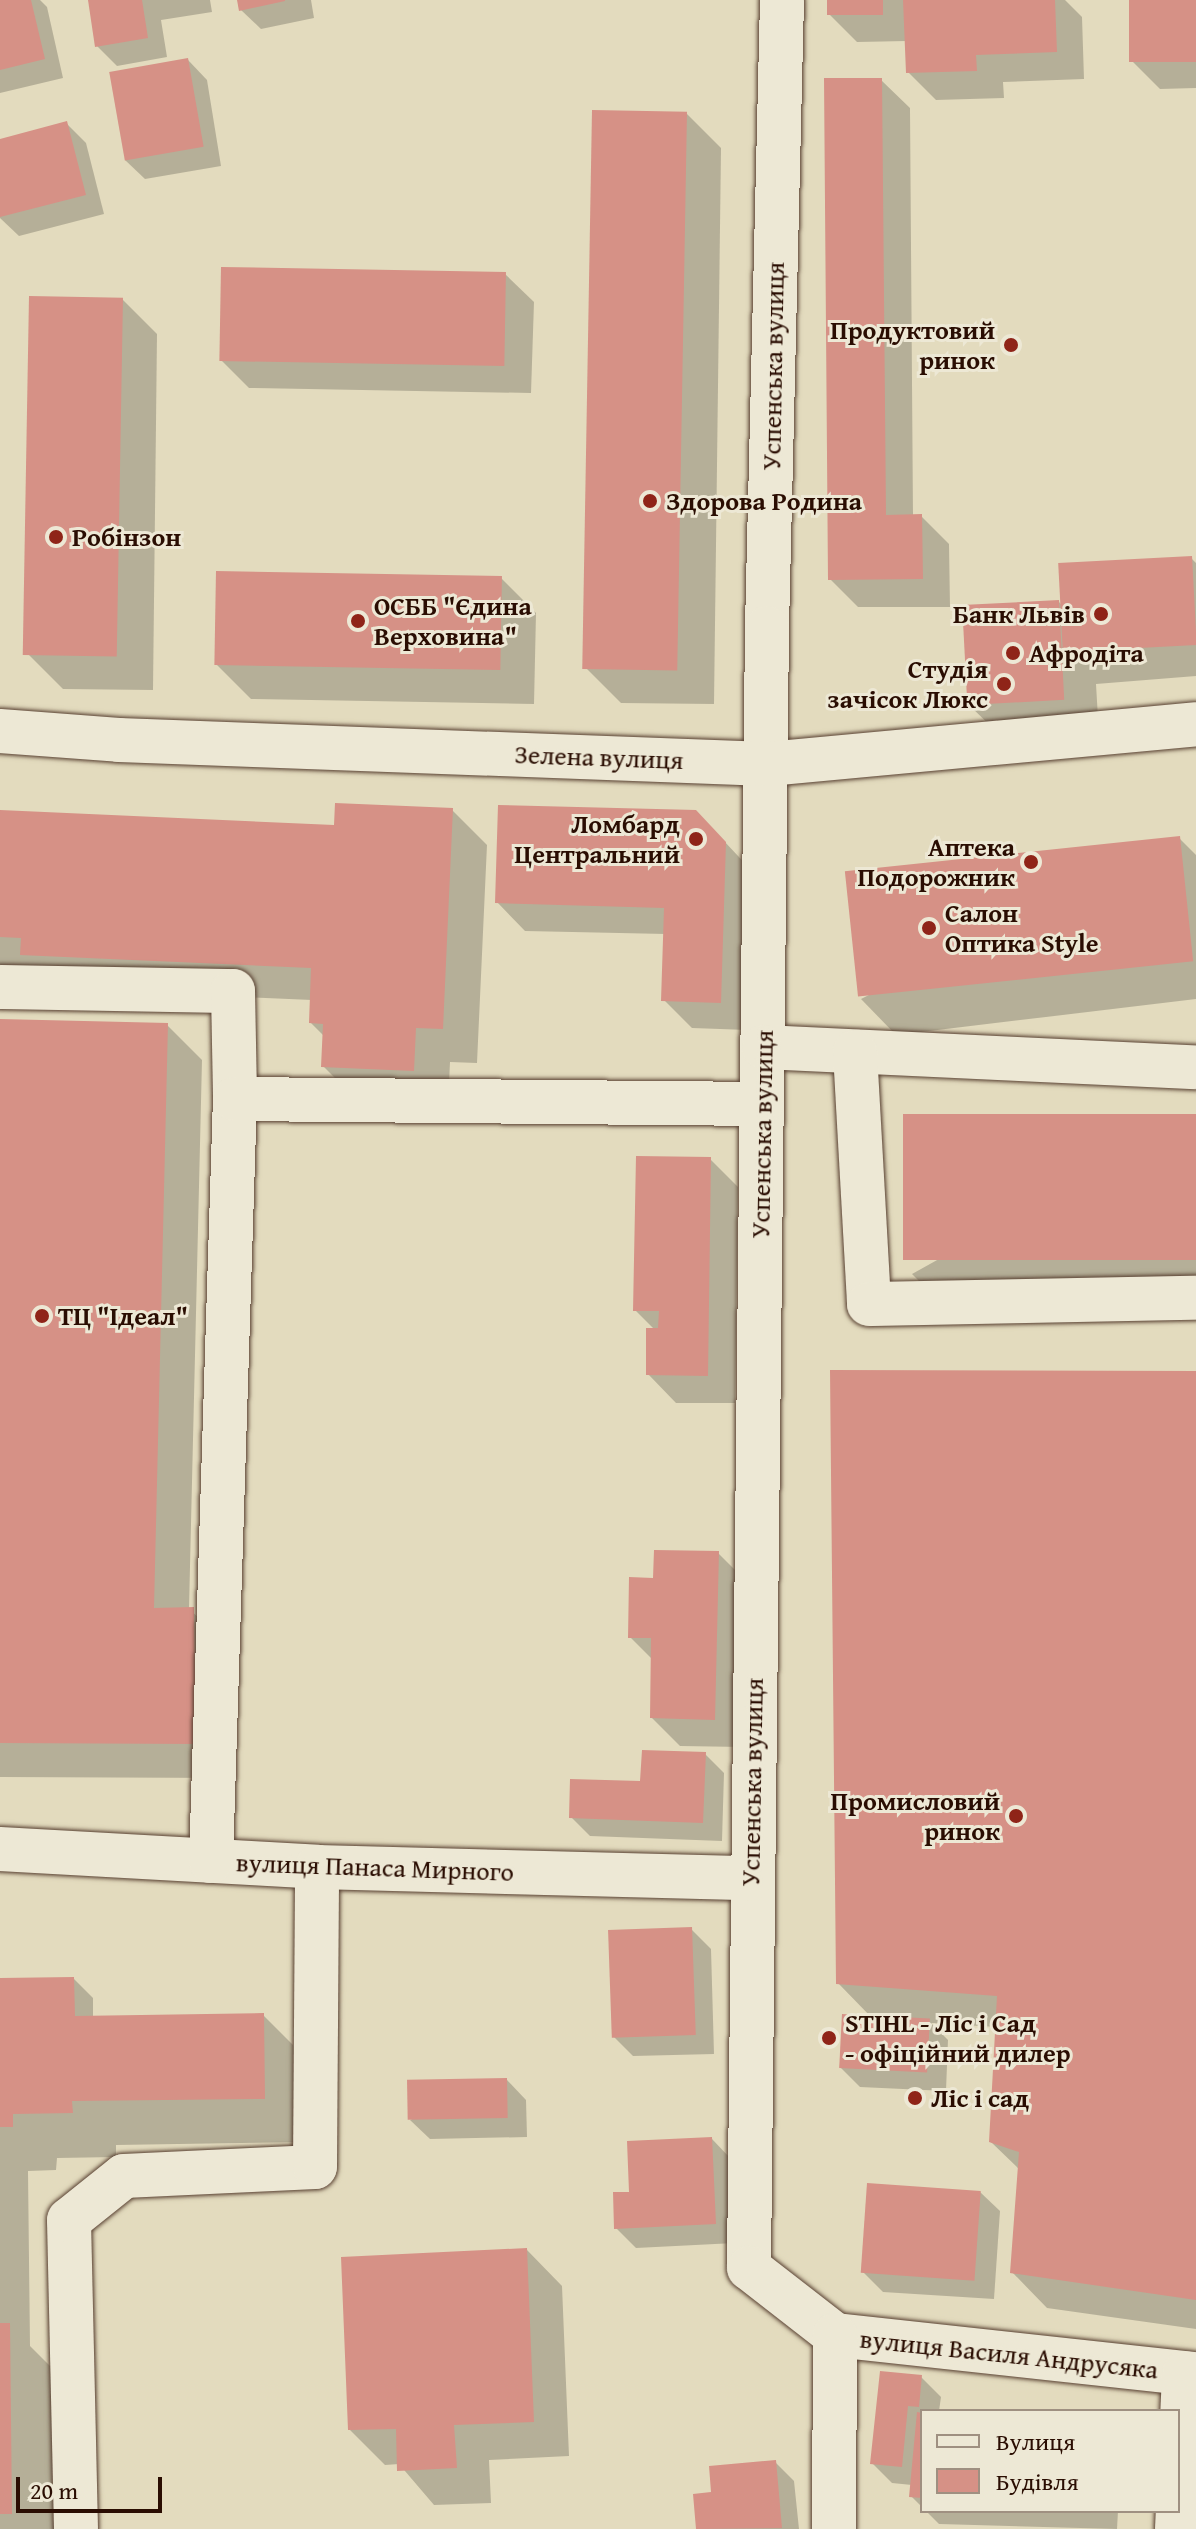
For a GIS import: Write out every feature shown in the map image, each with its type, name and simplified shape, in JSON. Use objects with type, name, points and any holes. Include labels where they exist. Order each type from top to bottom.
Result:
[{"type":"street","name":"Успенська вулиця","points":[[749,2268],[750,1878],[761,1104],[782,0]]},
{"type":"street","name":"Зелена вулиця","points":[[0,731],[119,740],[768,764],[1196,724]]},
{"type":"street","points":[[0,987],[233,991],[235,1099],[211,1861]]},
{"type":"street","points":[[764,1047],[1196,1067]]},
{"type":"street","points":[[855,1052],[869,1304],[1196,1298]]},
{"type":"street","points":[[235,1099],[761,1104]]},
{"type":"street","name":"вулиця Панаса Мирного","points":[[0,1849],[317,1867],[750,1878]]},
{"type":"street","points":[[76,2529],[69,2220],[124,2176],[315,2167],[317,1867]]},
{"type":"street","name":"вулиця Василя Андрусяка","points":[[749,2268],[835,2335],[1190,2374]]},
{"type":"street","points":[[834,2529],[835,2335]]},
{"type":"street","points":[[1180,2493],[1190,2374]]},
{"type":"building","points":[[0,0],[31,0],[45,59],[0,70]]},
{"type":"building","points":[[88,0],[142,0],[148,38],[95,47]]},
{"type":"building","points":[[237,0],[285,0],[285,1],[239,11]]},
{"type":"building","points":[[827,0],[883,0],[883,15],[827,15]]},
{"type":"building","points":[[903,0],[1055,0],[1057,52],[976,55],[977,71],[906,73]]},
{"type":"building","points":[[1129,0],[1196,0],[1196,62],[1129,62]]},
{"type":"building","points":[[188,58],[204,147],[125,161],[109,72]]},
{"type":"building","points":[[824,78],[882,78],[886,515],[922,514],[923,579],[828,580]]},
{"type":"building","points":[[592,110],[687,112],[677,671],[582,669]]},
{"type":"building","points":[[67,121],[86,195],[0,217],[0,139]]},
{"type":"building","points":[[221,267],[506,272],[504,366],[219,361]]},
{"type":"building","points":[[29,296],[123,298],[117,657],[23,655]]},
{"type":"building","points":[[1192,556],[1196,645],[1063,652],[1058,563]]},
{"type":"building","name":"ОСББ \"Єдина Верховина\"","points":[[216,571],[502,576],[500,670],[214,665]]},
{"type":"building","name":"Афродіта","points":[[1059,600],[1064,700],[967,705],[962,605]]},
{"type":"building","points":[[335,803],[453,808],[443,1029],[416,1028],[414,1071],[321,1067],[323,1024],[309,1023],[311,968],[20,955],[21,938],[0,937],[0,810],[334,825]]},
{"type":"building","points":[[498,805],[696,810],[726,842],[721,1003],[661,1001],[664,908],[495,903]]},
{"type":"building","points":[[1180,836],[1193,961],[858,997],[845,871]]},
{"type":"building","points":[[0,1019],[168,1023],[154,1608],[194,1607],[196,1744],[0,1743]]},
{"type":"building","points":[[903,1114],[1196,1114],[1196,1260],[903,1260]]},
{"type":"building","points":[[636,1156],[711,1157],[708,1376],[646,1375],[646,1328],[658,1328],[659,1311],[633,1311]]},
{"type":"building","name":"Промисловий ринок","points":[[830,1370],[1196,1371],[1196,2300],[1010,2273],[1019,2152],[989,2142],[997,1996],[836,1984]]},
{"type":"building","points":[[654,1550],[719,1551],[715,1720],[650,1718],[651,1638],[628,1638],[629,1577],[653,1578]]},
{"type":"building","points":[[642,1750],[706,1752],[703,1823],[569,1818],[570,1779],[640,1781]]},
{"type":"building","points":[[692,1927],[696,2035],[612,2038],[608,1930]]},
{"type":"building","points":[[74,1977],[75,2016],[264,2013],[265,2099],[72,2101],[73,2113],[13,2114],[13,2127],[0,2127],[0,1978]]},
{"type":"building","points":[[842,2014],[930,2019],[927,2073],[839,2068]]},
{"type":"building","points":[[507,2078],[508,2118],[408,2120],[407,2080]]},
{"type":"building","points":[[712,2137],[716,2224],[614,2229],[613,2192],[629,2192],[627,2141]]},
{"type":"building","points":[[867,2183],[981,2191],[974,2281],[861,2273]]},
{"type":"building","points":[[527,2248],[534,2422],[454,2425],[457,2468],[397,2471],[396,2429],[348,2430],[341,2257]]},
{"type":"building","points":[[0,2323],[10,2323],[12,2514],[0,2514]]},
{"type":"building","points":[[880,2371],[922,2375],[919,2407],[908,2406],[902,2467],[870,2464]]},
{"type":"building","points":[[917,2412],[920,2413],[920,2498],[909,2497]]},
{"type":"building","points":[[776,2460],[782,2528],[696,2529],[693,2494],[711,2492],[709,2466]]},
{"type":"place","name":"Продуктовий ринок","points":[[1011,345]]},
{"type":"place","name":"Здорова Родина","points":[[650,501]]},
{"type":"place","name":"Робінзон","points":[[56,537]]},
{"type":"place","name":"Банк Львів","points":[[1101,614]]},
{"type":"place","name":"ОСББ \"Єдина Верховина\"","points":[[358,621]]},
{"type":"place","name":"Афродіта","points":[[1013,653]]},
{"type":"place","name":"Студія зачісок Люкс","points":[[1004,684]]},
{"type":"place","name":"Ломбард Центральний","points":[[696,839]]},
{"type":"place","name":"Аптека Подорожник","points":[[1031,862]]},
{"type":"place","name":"Салон Оптика Style","points":[[929,928]]},
{"type":"place","name":"ТЦ \"Ідеал\"","points":[[42,1316]]},
{"type":"place","name":"Промисловий ринок","points":[[1016,1816]]},
{"type":"place","name":"STIHL - Ліс і Сад - офіційний дилер","points":[[829,2038]]},
{"type":"place","name":"Ліс і сад","points":[[915,2098]]}]
